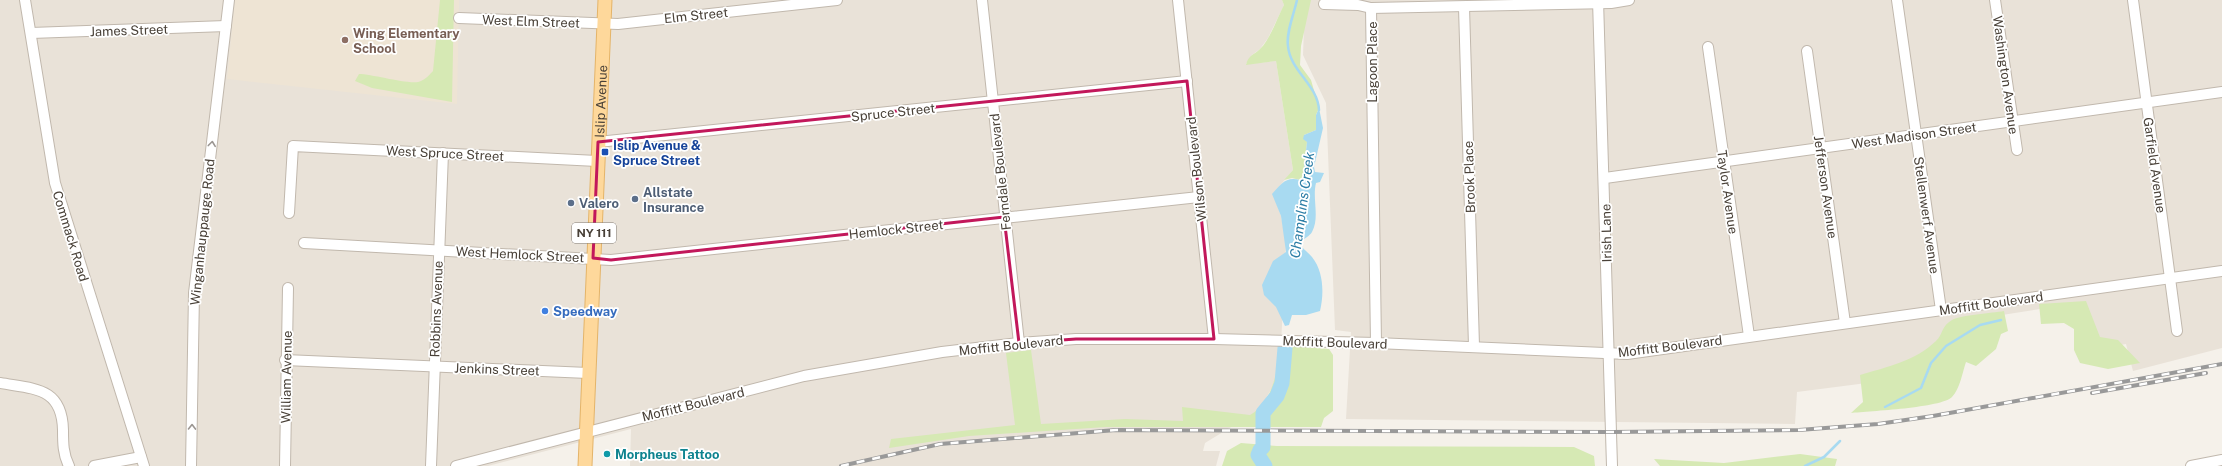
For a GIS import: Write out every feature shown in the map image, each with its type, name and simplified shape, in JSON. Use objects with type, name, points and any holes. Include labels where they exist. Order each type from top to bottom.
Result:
[{"type":"main road","name":"Islip Avenue","points":[[585,466],[605,0]]},
{"type":"street","name":"Commack Road","points":[[25,0],[55,183],[143,461]]},
{"type":"street","name":"Winganhauppauge Road","points":[[191,466],[194,293],[229,0]]},
{"type":"street","name":"Elm Street","points":[[604,23],[618,24],[837,0]]},
{"type":"street","name":"Ferndale Boulevard","points":[[982,0],[1004,217],[1019,343]]},
{"type":"street","name":"Wilson Boulevard","points":[[1178,0],[1214,339]]},
{"type":"street","name":"Lagoon Place","points":[[1376,343],[1371,8],[1464,7],[1629,0]]},
{"type":"street","name":"Stellenwerf Avenue","points":[[1897,0],[1941,310]]},
{"type":"street","name":"Washington Avenue","points":[[1995,0],[2017,150]]},
{"type":"street","name":"Garfield Avenue","points":[[2133,0],[2177,331]]},
{"type":"street","name":"Irish Lane","points":[[1598,2],[1605,178],[1612,466]]},
{"type":"street","points":[[1324,4],[1358,5],[1371,8]]},
{"type":"street","name":"Brook Place","points":[[1464,7],[1474,346]]},
{"type":"street","name":"West Elm Street","points":[[459,18],[604,23]]},
{"type":"street","name":"James Street","points":[[31,33],[226,26]]},
{"type":"street","name":"Taylor Avenue","points":[[1708,47],[1748,336]]},
{"type":"street","name":"Jefferson Avenue","points":[[1807,51],[1845,323]]},
{"type":"street","name":"Spruce Street","points":[[598,142],[1187,81]]},
{"type":"street","name":"West Madison Street","points":[[1605,178],[2222,92]]},
{"type":"street","name":"West Spruce Street","points":[[289,213],[293,146],[597,161]]},
{"type":"street","name":"Robbins Avenue","points":[[430,466],[443,153]]},
{"type":"street","name":"Hemlock Street","points":[[593,258],[611,260],[1199,196]]},
{"type":"street","name":"West Hemlock Street","points":[[304,243],[593,258]]},
{"type":"street","name":"Moffitt Boulevard","points":[[456,466],[586,431],[804,376],[942,352],[1019,343],[1076,339],[1214,339],[1474,346],[1626,354],[2222,271]]},
{"type":"street","name":"William Avenue","points":[[285,466],[285,360],[288,288]]},
{"type":"street","name":"Jenkins Street","points":[[285,360],[588,373]]},
{"type":"street","points":[[0,383],[41,391],[56,401],[63,415],[63,455],[69,466]]},
{"type":"street","points":[[2191,466],[2222,460]]},
{"type":"street","points":[[94,466],[143,461]]},
{"type":"highlighted area","points":[[1187,81],[1214,339],[1076,339],[1019,343],[1004,217],[611,260],[593,258],[598,142]]},
{"type":"shaded area","points":[[0,0],[1282,0],[1284,5],[1268,38],[1260,49],[1252,55],[1246,64],[1276,61],[1293,170],[1273,194],[1281,216],[1286,244],[1281,345],[1277,372],[1272,388],[1259,410],[1205,443],[1203,451],[1220,451],[1216,466],[630,466],[631,429],[488,466],[0,466]]},
{"type":"shaded area","name":"Wing Elementary School","points":[[235,0],[459,0],[457,104],[227,79]]},
{"type":"shaded area","points":[[1305,0],[2222,0],[2222,348],[2133,371],[2126,344],[2091,350],[2084,302],[1951,323],[1960,371],[1797,392],[1795,424],[1346,419],[1351,332],[1335,330],[1326,103],[1303,55]]},
{"type":"green space","points":[[440,0],[454,0],[452,102],[372,88],[355,81],[359,74],[409,82],[416,82],[425,79],[433,71]]},
{"type":"green space","points":[[1282,0],[1311,0],[1301,46],[1300,65],[1311,80],[1319,108],[1316,115],[1316,130],[1304,135],[1307,142],[1303,177],[1300,180],[1292,178],[1284,180],[1293,170],[1276,61],[1246,65],[1250,57],[1264,45],[1270,35],[1284,5]]},
{"type":"green space","points":[[2086,301],[2100,337],[2118,340],[2140,363],[2108,369],[2080,363],[2074,350],[2074,329],[2064,323],[2041,324],[2039,304]]},
{"type":"green space","points":[[2004,311],[2008,331],[2001,334],[1996,349],[1976,366],[1966,362],[1959,385],[1952,397],[1934,404],[1851,413],[1863,402],[1860,375],[1890,366],[1919,354],[1936,341],[1948,322],[1956,318]]},
{"type":"green space","points":[[1281,345],[1329,349],[1333,355],[1333,411],[1324,418],[1321,427],[1106,427],[969,436],[889,448],[891,439],[1015,425],[1006,353],[1031,350],[1041,424],[1125,419],[1183,421],[1182,407],[1250,415],[1258,409],[1264,402],[1273,384]]},
{"type":"green space","points":[[1241,443],[1277,446],[1574,447],[1594,456],[1595,466],[1222,466],[1227,451]]},
{"type":"green space","points":[[1800,454],[1837,459],[1835,466],[1660,466],[1654,459],[1724,463]]},
{"type":"water","points":[[1319,108],[1323,128],[1314,167],[1315,172],[1324,173],[1320,182],[1316,183],[1316,214],[1314,226],[1311,233],[1300,243],[1312,257],[1319,269],[1322,283],[1320,311],[1306,315],[1292,315],[1289,325],[1285,326],[1276,307],[1264,295],[1262,285],[1273,261],[1286,252],[1281,216],[1272,194],[1287,180],[1300,180],[1303,177],[1307,142],[1303,139],[1304,135],[1316,130],[1316,115]]},
{"type":"waterway","name":"Champlins Creek","points":[[1297,0],[1289,29],[1288,46],[1290,55],[1298,71],[1314,93],[1319,110]]},
{"type":"waterway","points":[[1885,407],[1921,388],[1931,363],[1946,346],[1980,325],[2001,320]]},
{"type":"waterway","name":"Champlins Creek","points":[[1265,466],[1258,455],[1263,447],[1263,413],[1277,396],[1282,383],[1285,348]]},
{"type":"waterway","points":[[1805,466],[1824,457],[1840,441]]},
{"type":"railway","points":[[841,466],[940,444],[1116,430],[1612,432],[1799,430],[1878,424],[1933,416],[2222,364]]},
{"type":"railway","points":[[2092,393],[2206,373]]},
{"type":"place","name":"Wing Elementary School","points":[[345,40]]},
{"type":"place","name":"Islip Avenue & Spruce Street","points":[[605,152]]},
{"type":"place","name":"Allstate Insurance","points":[[635,199]]},
{"type":"place","name":"Valero","points":[[571,203]]},
{"type":"place","name":"Speedway","points":[[545,311]]},
{"type":"place","name":"Morpheus Tattoo","points":[[607,454]]}]
